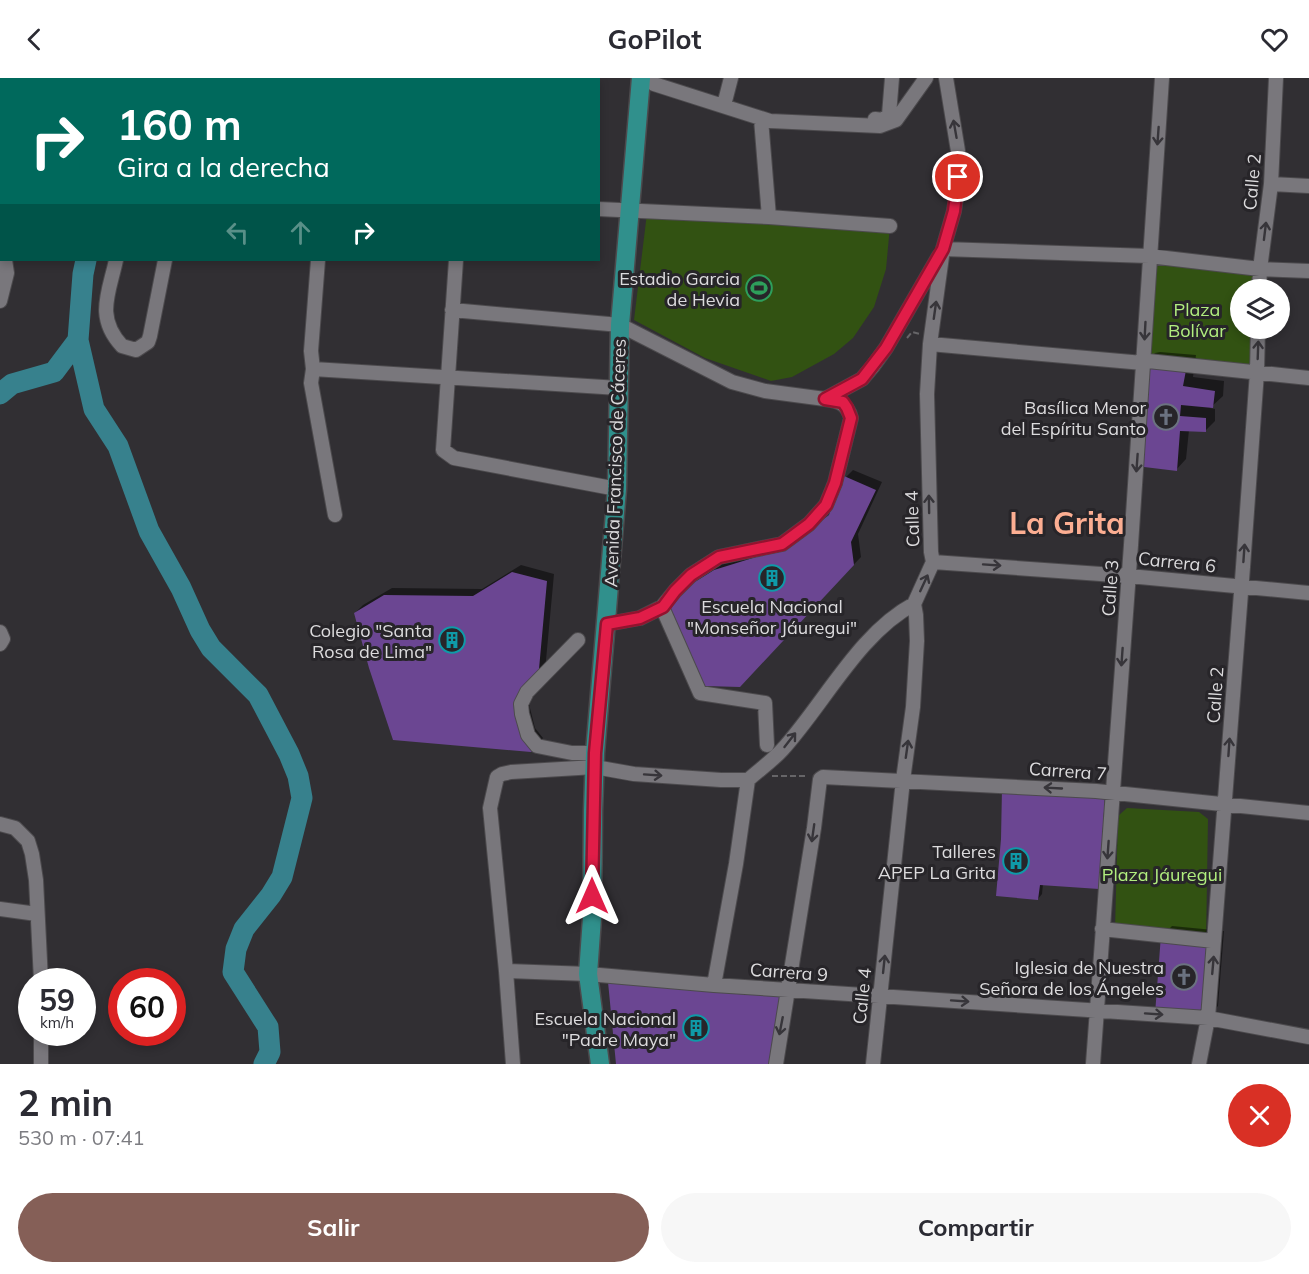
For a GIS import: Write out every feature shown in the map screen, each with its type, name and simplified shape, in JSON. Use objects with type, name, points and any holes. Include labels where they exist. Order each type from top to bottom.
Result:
[{"type":"main road","name":"Avenida Francisco de Cáceres","points":[[600,1064],[588,974],[592,918],[592,811],[617,489],[620,325],[641,78]]},
{"type":"street","points":[[650,78],[654,84],[768,114],[882,120],[889,114],[892,78]]},
{"type":"street","points":[[725,102],[731,78]]},
{"type":"street","points":[[725,102],[761,119],[880,126],[889,124],[903,113],[926,78]]},
{"type":"street","name":"Calle 4","points":[[873,1064],[915,681],[916,615],[914,604],[933,562],[927,405],[930,344],[943,249],[954,211],[958,177],[958,151],[946,78]]},
{"type":"street","name":"Calle 3","points":[[1093,1064],[1129,576],[1162,78]]},
{"type":"street","name":"Calle 2","points":[[1260,279],[1271,184],[1276,78]]},
{"type":"street","points":[[761,119],[769,217]]},
{"type":"street","points":[[1271,184],[1309,186]]},
{"type":"street","points":[[600,209],[769,217],[890,226]]},
{"type":"street","points":[[825,399],[862,379],[873,366],[886,348],[943,249],[1149,256],[1260,269],[1309,271]]},
{"type":"street","points":[[0,301],[7,273],[5,261]]},
{"type":"street","points":[[116,261],[105,317],[108,327],[122,346],[136,350],[142,347],[150,336],[165,261]]},
{"type":"street","points":[[318,261],[311,351],[313,369],[311,383],[335,515]]},
{"type":"street","points":[[456,261],[443,450],[454,458],[617,489]]},
{"type":"street","points":[[452,310],[620,325],[732,382],[765,391],[843,402],[847,408],[851,418],[835,483],[826,505],[809,524],[782,544],[719,557],[691,575],[663,607],[640,618],[607,624]]},
{"type":"street","name":"Calle 2","points":[[1199,1064],[1208,1018],[1242,587],[1258,339]]},
{"type":"street","points":[[930,344],[1143,363],[1149,361],[1309,378]]},
{"type":"street","points":[[313,369],[619,388]]},
{"type":"street","name":"Carrera 6","points":[[933,562],[1129,576],[1309,594]]},
{"type":"street","points":[[578,640],[527,692],[520,704],[528,735],[537,746],[572,753],[634,774],[721,780],[750,778],[782,750],[871,637],[889,619],[914,604]]},
{"type":"street","points":[[663,607],[700,693],[765,703],[767,745]]},
{"type":"street","points":[[0,632],[3,639],[0,644]]},
{"type":"street","points":[[513,1064],[490,808],[497,777],[511,772],[595,760]]},
{"type":"street","points":[[776,1064],[820,779],[823,777]]},
{"type":"street","name":"Carrera 7","points":[[823,777],[1112,792],[1309,813]]},
{"type":"street","points":[[714,985],[750,778]]},
{"type":"street","points":[[0,824],[15,828],[28,841],[32,854],[36,880],[40,968]]},
{"type":"street","points":[[0,909],[37,914]]},
{"type":"street","points":[[1102,929],[1214,941]]},
{"type":"street","name":"Carrera 9","points":[[506,971],[588,974],[714,985],[1208,1018],[1309,1037]]},
{"type":"street","points":[[41,1046],[41,1064]]},
{"type":"path","points":[[750,778],[823,777]]},
{"type":"green space","name":"Estadio Garcia de Hevia","points":[[647,213],[890,226],[886,269],[874,307],[853,338],[834,354],[792,377],[771,381],[705,358],[634,320]]},
{"type":"green space","name":"Plaza Bolívar","points":[[1166,261],[1252,271],[1257,279],[1230,279],[1230,339],[1254,339],[1252,372],[1149,361],[1155,268]]},
{"type":"green space","name":"Plaza Jáuregui","points":[[1127,808],[1199,812],[1208,819],[1206,941],[1115,930],[1118,816]]},
{"type":"building","name":"Basílica Menor del Espíritu Santo","points":[[1143,363],[1187,365],[1183,386],[1215,391],[1213,408],[1181,405],[1180,416],[1206,418],[1206,432],[1180,431],[1177,471],[1136,466]]},
{"type":"building","name":"Escuela Nacional \"Monseñor Jáuregui\"","points":[[844,476],[876,490],[851,542],[854,565],[740,687],[705,686],[669,607],[690,585],[714,570],[785,548],[829,515]]},
{"type":"building","name":"Colegio \"Santa Rosa de Lima\"","points":[[512,572],[547,581],[538,680],[521,704],[537,746],[531,752],[393,740],[369,668],[354,613],[384,595],[473,596]]},
{"type":"building","points":[[1002,788],[1105,796],[1099,889],[1040,885],[1038,900],[996,896],[1001,839]]},
{"type":"building","name":"Iglesia de Nuestra Señora de los Ángeles","points":[[1161,935],[1214,941],[1208,1018],[1155,1014]]},
{"type":"building","name":"Escuela Nacional \"Padre Maya\"","points":[[608,982],[782,993],[776,1064],[616,1064]]},
{"type":"waterway","points":[[86,261],[78,340],[94,409],[118,446],[149,531],[181,588],[200,630],[211,648],[258,695],[298,776],[302,798],[282,877],[244,929],[236,949],[233,972],[268,1027],[270,1052],[264,1064]]},
{"type":"waterway","points":[[0,394],[12,384],[54,372],[78,340]]},
{"type":"place","name":"Estadio Garcia de Hevia","points":[[759,288]]},
{"type":"place","name":"Basílica Menor del Espíritu Santo","points":[[1166,417]]},
{"type":"place","name":"Escuela Nacional \"Monseñor Jáuregui\"","points":[[772,578]]},
{"type":"place","name":"Colegio \"Santa Rosa de Lima\"","points":[[452,640]]},
{"type":"place","name":"Talleres APEP La Grita","points":[[1016,861]]},
{"type":"place","name":"Iglesia de Nuestra Señora de los Ángeles","points":[[1184,977]]},
{"type":"place","name":"Escuela Nacional \"Padre Maya\"","points":[[696,1028]]},
{"type":"district","name":"La Grita","points":[[1067,523]]},
{"type":"route","points":[[592,896],[595,753],[607,624],[640,618],[663,607],[691,575],[719,557],[767,549],[782,544],[809,524],[826,505],[835,483],[851,418],[843,402],[825,399],[862,379],[886,348],[943,249],[954,211],[958,177]]}]
